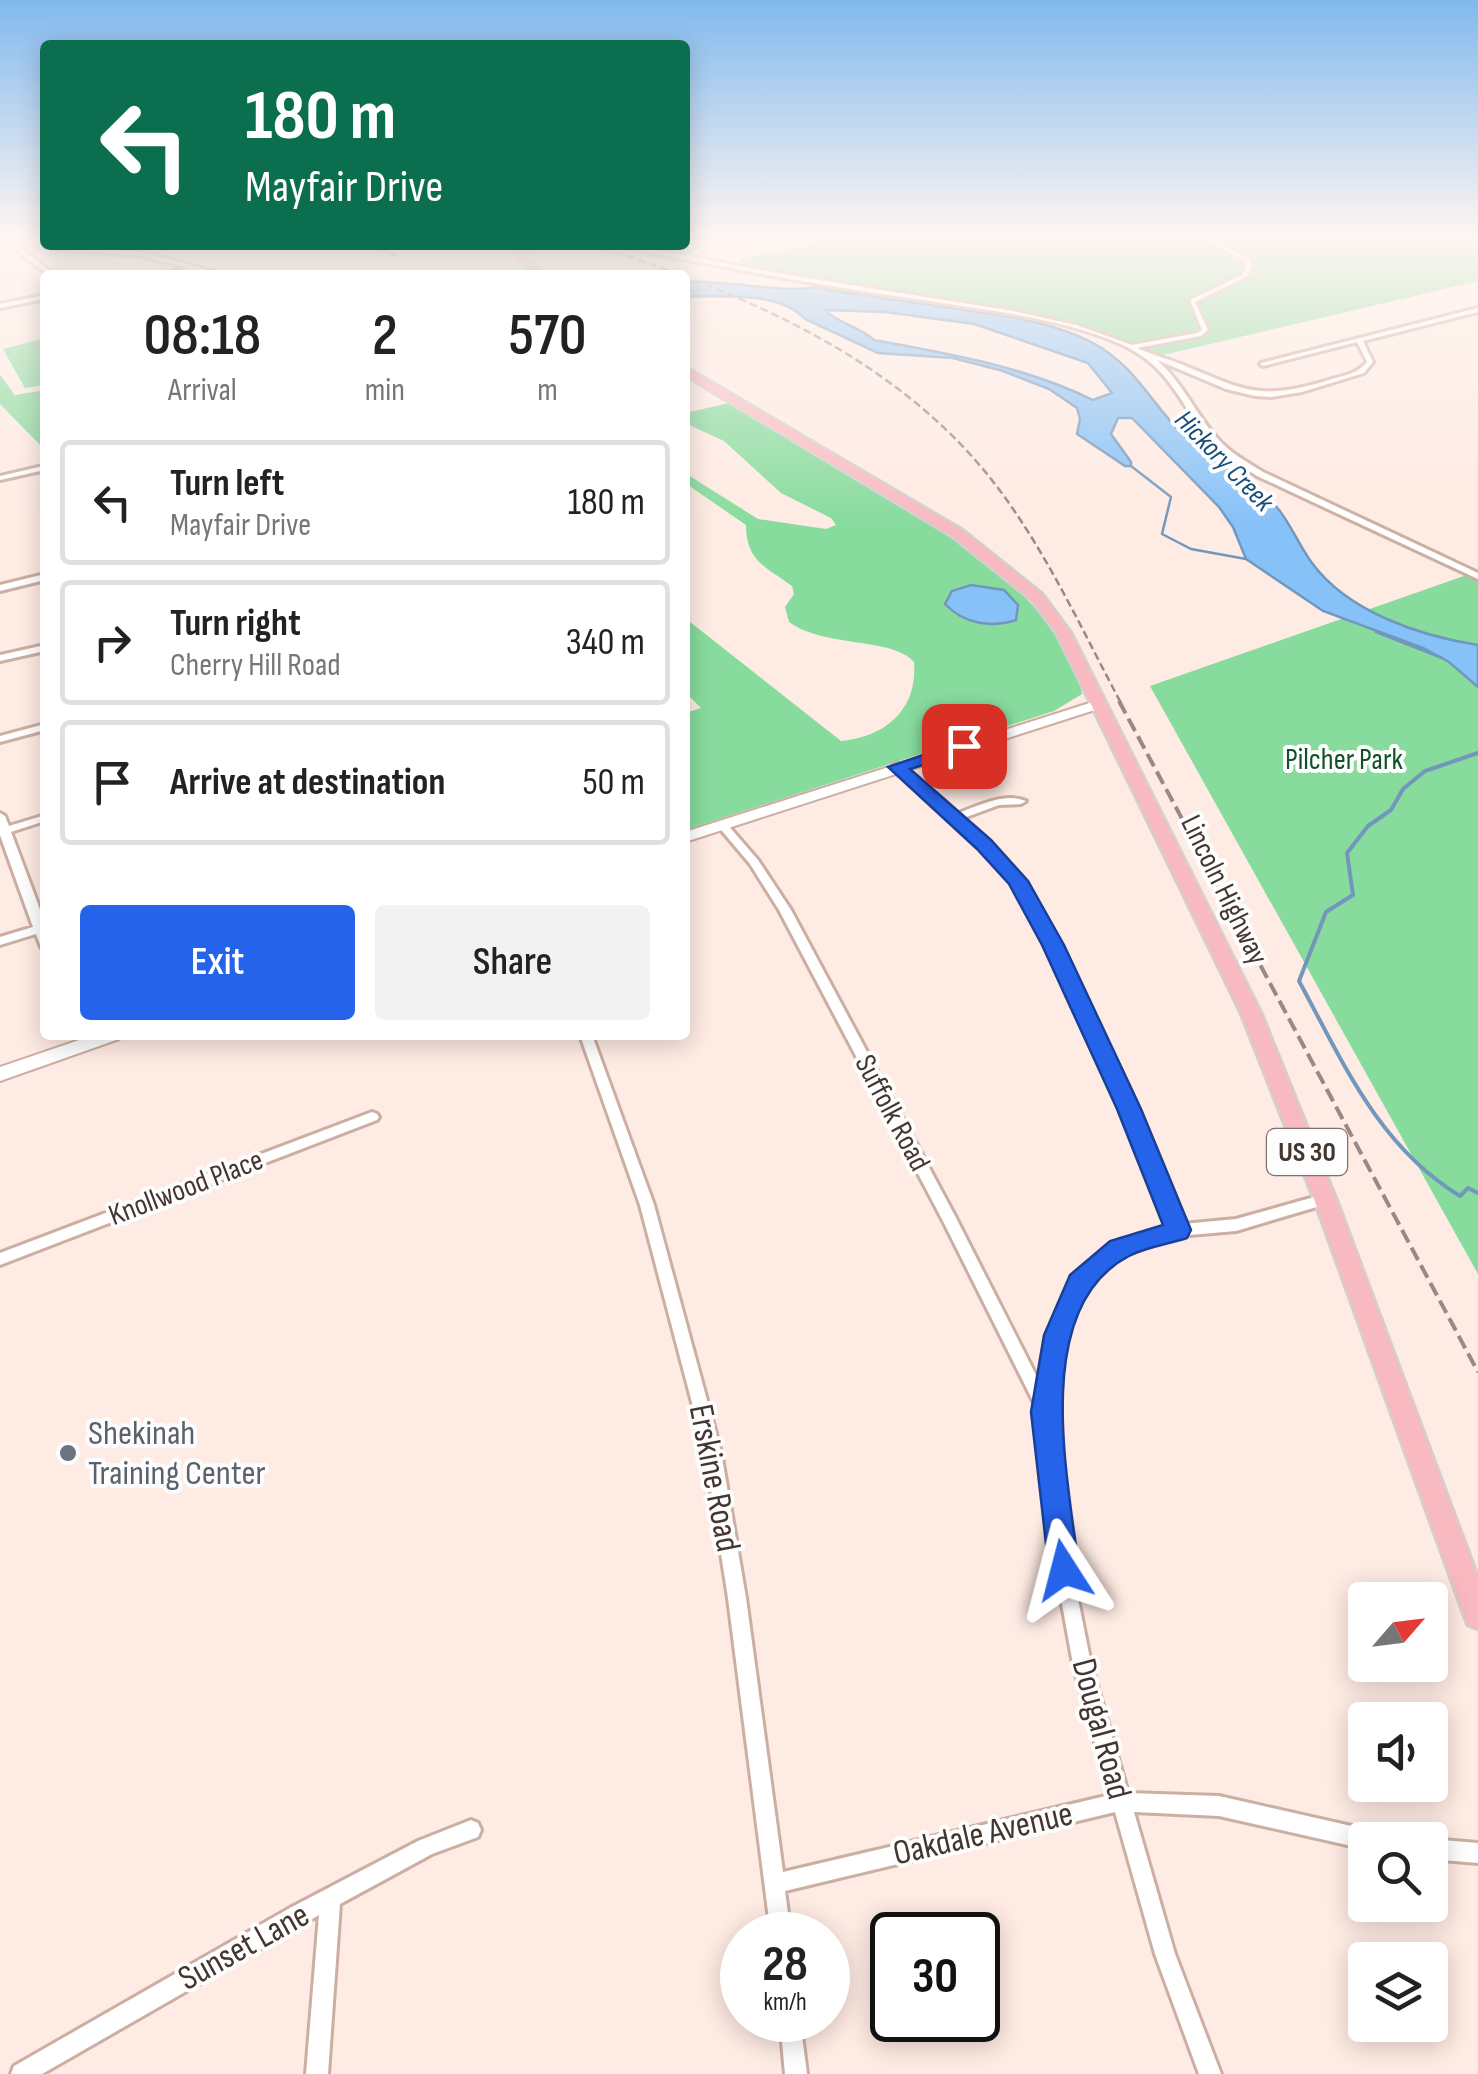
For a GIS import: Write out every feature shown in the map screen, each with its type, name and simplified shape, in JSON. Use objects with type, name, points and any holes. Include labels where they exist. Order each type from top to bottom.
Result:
[{"type":"main road","name":"Lincoln Highway","points":[[690,373],[957,532],[994,559],[1036,598],[1064,633],[1251,1013],[1325,1200],[1478,1614]]},
{"type":"street","points":[[1073,331],[1177,363],[1238,391],[1278,393],[1362,372],[1370,362],[1359,340]]},
{"type":"street","points":[[1130,347],[1199,335],[1203,331]]},
{"type":"street","points":[[1263,364],[1396,331]]},
{"type":"street","points":[[1146,355],[1183,389],[1211,437],[1233,457],[1260,474],[1478,576]]},
{"type":"street","points":[[0,478],[40,469]]},
{"type":"street","points":[[0,588],[40,578]]},
{"type":"street","points":[[0,658],[40,649]]},
{"type":"street","points":[[690,835],[1099,704]]},
{"type":"street","points":[[0,738],[40,728]]},
{"type":"street","points":[[897,767],[1018,881],[1053,945],[1129,1109],[1178,1230]]},
{"type":"street","points":[[954,818],[998,802],[1021,801]]},
{"type":"street","points":[[0,816],[40,923]]},
{"type":"street","points":[[3,831],[40,820]]},
{"type":"street","name":"Suffolk Road","points":[[722,824],[754,862],[785,910],[950,1220],[1046,1412]]},
{"type":"street","points":[[0,940],[40,929]]},
{"type":"street","name":"Erskine Road","points":[[588,1040],[647,1205],[713,1452],[779,1912]]},
{"type":"street","points":[[0,1074],[79,1041]]},
{"type":"street","name":"Knollwood Place","points":[[0,1259],[372,1117]]},
{"type":"street","name":"Dougal Road","points":[[1210,2074],[1166,1954],[1082,1664],[1058,1539],[1046,1412],[1058,1335],[1079,1282],[1119,1249],[1178,1230],[1236,1225],[1325,1200]]},
{"type":"street","name":"Oakdale Avenue","points":[[776,1884],[1119,1802],[1218,1806],[1348,1835]]},
{"type":"street","name":"Sunset Lane","points":[[22,2074],[392,1861],[434,1841],[471,1830]]},
{"type":"street","points":[[1448,1850],[1478,1853]]},
{"type":"street","points":[[317,2074],[330,1900]]},
{"type":"street","points":[[792,2042],[796,2074]]},
{"type":"green space","points":[[1090,331],[1266,331],[1159,356],[1127,341]]},
{"type":"green space","points":[[40,339],[40,386],[25,388],[3,349]]},
{"type":"green space","points":[[0,375],[15,395],[40,391],[40,445],[0,404]]},
{"type":"green space","points":[[734,402],[938,526],[990,565],[1034,606],[1066,650],[1082,694],[1054,711],[690,828],[690,711],[701,708],[690,697],[690,622],[841,741],[872,734],[896,718],[911,694],[914,662],[891,649],[821,636],[789,622],[785,607],[794,594],[792,586],[754,555],[746,525],[690,486],[690,476],[758,519],[826,529],[836,525],[831,518],[781,493],[724,441],[690,425],[690,412]]},
{"type":"green space","name":"Pilcher Park","points":[[1478,571],[1478,1274],[1150,686]]},
{"type":"water","points":[[830,331],[862,331],[874,340],[1013,370],[1093,400],[1112,393],[1088,363],[994,331],[1065,331],[1093,343],[1131,373],[1192,443],[1273,503],[1312,563],[1345,595],[1409,628],[1478,645],[1478,687],[1449,662],[1423,648],[1323,611],[1246,559],[1233,527],[1219,507],[1132,418],[1118,418],[1111,434],[1131,462],[1131,466],[1125,466],[1077,434],[1077,408],[1049,389],[953,358],[878,353]]},
{"type":"water","points":[[971,585],[1004,590],[1018,605],[1016,620],[978,622],[945,604],[952,591]]},
{"type":"waterway","points":[[1131,466],[1171,497],[1162,534],[1191,549],[1246,559]]},
{"type":"waterway","name":"Hickory Creek","points":[[1376,632],[1442,658]]},
{"type":"waterway","points":[[1478,753],[1425,771],[1403,789],[1391,810],[1368,826],[1347,853],[1353,895],[1326,912],[1299,981],[1365,1100],[1406,1153],[1460,1196],[1468,1188],[1478,1193]]},
{"type":"railway","points":[[805,331],[869,368],[962,445],[1035,542],[1121,703]]},
{"type":"railway","points":[[1119,701],[1478,1372]]},
{"type":"place","name":"Shekinah Training Center","points":[[68,1453]]},
{"type":"route","points":[[964,746],[897,767],[1018,881],[1053,945],[1129,1109],[1178,1230],[1119,1249],[1079,1282],[1058,1335],[1046,1412],[1064,1570]]}]
